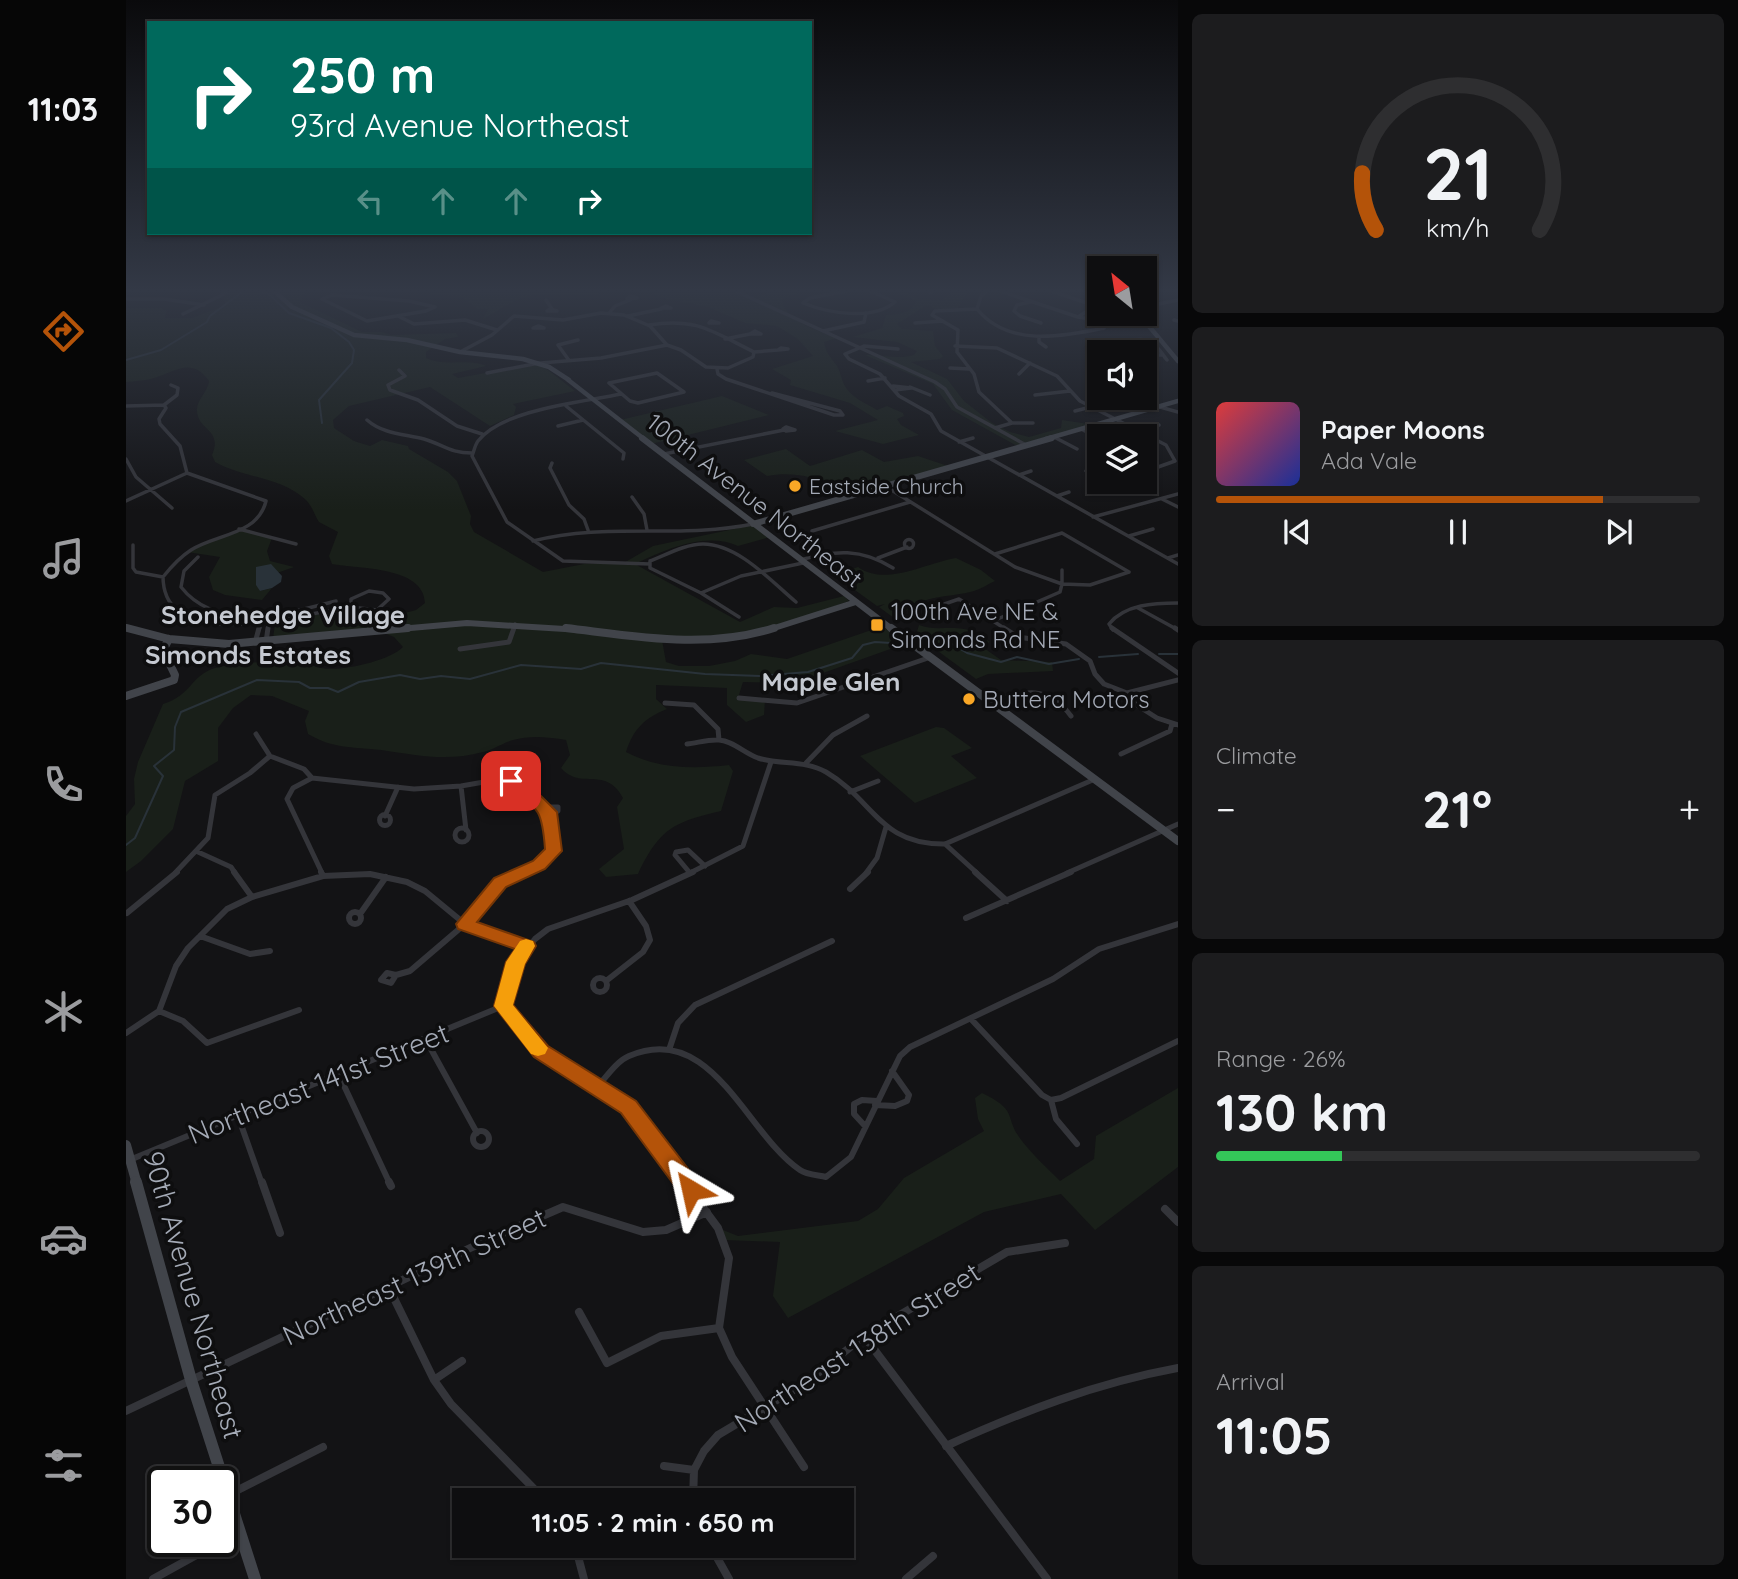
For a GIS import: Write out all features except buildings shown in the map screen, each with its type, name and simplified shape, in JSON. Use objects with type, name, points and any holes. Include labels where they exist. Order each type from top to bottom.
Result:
[{"type":"main road","name":"100th Avenue Northeast","points":[[540,363],[567,379],[801,561],[1178,841]]},
{"type":"main road","points":[[753,524],[1178,401]]},
{"type":"main road","points":[[126,628],[169,639],[255,643],[467,623],[515,624],[662,639],[710,640],[765,631],[856,602]]},
{"type":"main road","points":[[126,696],[169,684],[176,678],[163,650],[169,639]]},
{"type":"main road","name":"90th Avenue Northeast","points":[[126,1145],[218,1466]]},
{"type":"main road","name":"90th Avenue Northeast","points":[[238,1526],[255,1579]]},
{"type":"street","points":[[486,373],[540,363]]},
{"type":"street","points":[[699,363],[717,369],[740,363]]},
{"type":"street","points":[[857,363],[885,378],[904,400],[931,414],[941,431],[1178,564]]},
{"type":"street","points":[[891,363],[934,382],[945,389],[957,407],[1026,445]]},
{"type":"street","points":[[965,363],[974,374],[979,392],[1012,423]]},
{"type":"street","points":[[1019,374],[1030,363],[1062,379],[1070,391],[1087,405]]},
{"type":"street","points":[[950,368],[969,369]]},
{"type":"street","points":[[717,369],[718,374],[726,379],[840,411],[843,415],[834,415],[772,393]]},
{"type":"street","points":[[399,370],[405,376],[388,385],[390,390],[418,400],[457,426],[482,434]]},
{"type":"street","points":[[621,394],[610,386],[610,382],[653,373],[661,375],[684,392],[638,403],[621,394],[517,418],[482,434],[472,453],[474,462],[507,522],[563,561],[650,564]]},
{"type":"street","points":[[868,380],[885,378]]},
{"type":"street","points":[[126,405],[164,405],[177,395],[178,388],[170,385]]},
{"type":"street","points":[[894,388],[908,385],[930,395]]},
{"type":"street","points":[[1035,395],[1070,391]]},
{"type":"street","points":[[164,405],[166,408],[159,419],[160,424],[180,446],[187,473]]},
{"type":"street","points":[[566,406],[624,453],[623,459]]},
{"type":"street","points":[[1160,407],[1178,412]]},
{"type":"street","points":[[1075,411],[1087,409]]},
{"type":"street","points":[[1094,410],[1123,424]]},
{"type":"street","points":[[367,420],[377,429],[427,440],[453,453],[472,453]]},
{"type":"street","points":[[558,426],[583,421]]},
{"type":"street","points":[[995,428],[1012,423],[1033,423]]},
{"type":"street","points":[[1081,429],[1087,432]]},
{"type":"street","points":[[664,454],[719,440],[754,437],[784,430]]},
{"type":"street","points":[[1054,437],[1077,449]]},
{"type":"street","points":[[959,442],[973,438]]},
{"type":"street","points":[[1157,441],[1169,448],[1175,457],[1171,464],[1157,467]]},
{"type":"street","points":[[1169,448],[1178,447]]},
{"type":"street","points":[[126,459],[139,483],[159,494],[172,508]]},
{"type":"street","points":[[552,463],[550,468],[569,505],[584,519],[589,530]]},
{"type":"street","points":[[1020,475],[1031,471]]},
{"type":"street","points":[[126,501],[187,473],[235,490],[260,495],[266,501],[264,512],[239,529],[187,552],[163,577],[165,597],[188,615],[226,624],[265,623],[295,620],[351,607],[369,611],[383,607],[389,599],[383,593],[361,592],[351,599],[351,607]]},
{"type":"street","points":[[885,486],[995,555],[1026,572],[1062,583],[1090,586],[1129,572],[1062,533],[995,555]]},
{"type":"street","points":[[1057,496],[1069,492]]},
{"type":"street","points":[[1093,517],[1178,494]]},
{"type":"street","points":[[632,497],[644,514],[647,530]]},
{"type":"street","points":[[1161,499],[1178,507]]},
{"type":"street","points":[[812,531],[910,502]]},
{"type":"street","points":[[533,541],[564,532],[589,530],[729,530],[753,524]]},
{"type":"street","points":[[239,529],[296,544]]},
{"type":"street","points":[[1129,536],[1153,529]]},
{"type":"street","points":[[650,564],[650,561],[704,544],[738,556],[796,602]]},
{"type":"street","points":[[134,545],[133,568],[136,572],[163,577]]},
{"type":"street","points":[[878,558],[907,547]]},
{"type":"street","points":[[701,593],[741,576],[839,550],[855,550],[878,558],[893,568]]},
{"type":"street","points":[[1168,558],[1178,555]]},
{"type":"street","points":[[198,557],[187,567],[182,579],[183,592],[191,600],[214,612],[266,615],[337,601]]},
{"type":"street","points":[[650,564],[650,568],[701,593],[739,617]]},
{"type":"street","points":[[993,621],[1060,592],[1062,569]]},
{"type":"street","points":[[930,609],[960,599],[1018,636],[1066,644],[1090,660],[1098,679],[1104,684],[1126,693],[1147,712],[1175,724],[1170,731],[1121,754]]},
{"type":"street","points":[[1178,603],[1157,603],[1138,608],[1114,617],[1109,624],[1114,632],[1178,673]]},
{"type":"street","points":[[1138,608],[1178,630]]},
{"type":"street","points":[[266,615],[266,642]]},
{"type":"street","points":[[255,643],[265,623]]},
{"type":"street","points":[[460,649],[509,642],[515,624]]},
{"type":"street","points":[[739,698],[797,703],[931,657]]},
{"type":"street","points":[[1126,693],[1178,680]]},
{"type":"street","points":[[992,702],[1016,693],[1042,693],[1065,706],[1071,716]]},
{"type":"street","points":[[665,703],[694,705],[718,729],[719,740]]},
{"type":"street","points":[[806,763],[830,735],[844,725],[867,716]]},
{"type":"street","points":[[256,734],[270,756],[304,769],[312,778]]},
{"type":"street","points":[[687,744],[719,740],[748,755],[771,762],[806,763],[824,771],[886,827],[906,841],[917,844],[945,844],[1095,779]]},
{"type":"street","points":[[127,912],[198,852],[212,827],[212,801],[215,795],[250,773],[270,756]]},
{"type":"street","points":[[771,762],[743,846],[629,901],[570,918],[545,930],[527,946],[516,962],[503,1006],[541,1052],[629,1107],[707,1212],[724,1240],[729,1258],[719,1328],[732,1357],[804,1467]]},
{"type":"street","points":[[500,778],[512,769],[517,774],[511,781]]},
{"type":"street","points":[[323,876],[287,799],[293,788],[312,778],[325,777],[398,787],[461,786],[500,778],[511,781],[550,815],[555,843],[548,859],[500,882],[465,924],[410,971],[396,975]]},
{"type":"street","points":[[850,792],[878,781]]},
{"type":"street","points":[[461,786],[466,830]]},
{"type":"street","points":[[385,816],[398,787]]},
{"type":"street","points":[[542,807],[558,807],[558,811],[550,815]]},
{"type":"street","points":[[966,919],[1178,824]]},
{"type":"street","points":[[850,889],[876,861],[879,838],[886,827]]},
{"type":"street","points":[[945,844],[1007,901]]},
{"type":"street","points":[[690,873],[676,852],[688,850],[705,866]]},
{"type":"street","points":[[198,852],[231,867],[252,897]]},
{"type":"street","points":[[126,1033],[159,1011],[176,966],[200,936],[227,909],[252,897],[323,876],[348,873],[407,882],[425,891],[465,924],[527,946]]},
{"type":"street","points":[[360,914],[386,877]]},
{"type":"street","points":[[606,981],[643,952],[650,940],[646,926],[629,901]]},
{"type":"street","points":[[598,1086],[628,1057],[640,1051],[670,1047],[698,1057],[720,1079],[780,1155],[798,1170],[821,1176],[843,1167],[892,1070],[900,1056],[910,1047],[1053,979],[1099,949],[1178,924]]},
{"type":"street","points":[[200,936],[250,954],[270,951]]},
{"type":"street","points":[[670,1047],[674,1028],[682,1014],[689,1009],[832,941]]},
{"type":"street","name":"Northeast 141st Street","points":[[132,1159],[503,1006]]},
{"type":"street","points":[[159,1011],[183,1021],[208,1043],[299,1010]]},
{"type":"street","points":[[971,1018],[1042,1095],[1051,1100],[1061,1098],[1178,1041]]},
{"type":"street","points":[[426,1040],[477,1133]]},
{"type":"street","points":[[865,1126],[854,1114],[854,1104],[862,1100],[895,1106],[906,1101],[909,1095],[892,1070]]},
{"type":"street","points":[[339,1075],[391,1186]]},
{"type":"street","points":[[1051,1100],[1056,1119],[1077,1144]]},
{"type":"street","points":[[238,1116],[280,1233]]},
{"type":"street","name":"Northeast 139th Street","points":[[126,1411],[485,1241],[563,1207],[574,1207],[626,1230],[652,1234],[666,1232],[707,1212]]},
{"type":"street","points":[[1165,1209],[1178,1222]]},
{"type":"street","name":"Northeast 138th Street","points":[[694,1470],[704,1451],[718,1435],[807,1382],[864,1336],[1007,1252],[1065,1243]]},
{"type":"street","points":[[389,1288],[434,1380],[474,1431],[533,1488]]},
{"type":"street","points":[[579,1312],[607,1363],[661,1336],[719,1328]]},
{"type":"street","points":[[864,1336],[1047,1579]]},
{"type":"street","points":[[434,1380],[463,1361]]},
{"type":"street","points":[[946,1446],[1005,1419],[1109,1382],[1178,1368]]},
{"type":"street","points":[[238,1490],[323,1447]]},
{"type":"street","points":[[664,1466],[694,1470],[693,1488]]},
{"type":"street","points":[[906,1579],[933,1556]]},
{"type":"street","points":[[153,1579],[192,1557]]},
{"type":"street","points":[[578,1558],[584,1579]]},
{"type":"street","points":[[717,1558],[729,1579]]},
{"type":"shaded area","points":[[126,363],[462,363],[486,366],[452,374],[458,378],[535,364],[548,370],[575,391],[513,404],[516,407],[514,415],[490,426],[430,387],[349,406],[333,420],[334,428],[354,441],[370,446],[382,440],[408,446],[448,472],[457,481],[471,516],[470,524],[474,532],[543,572],[584,564],[622,564],[653,546],[753,525],[770,537],[738,546],[726,542],[699,541],[659,553],[635,564],[740,622],[774,607],[797,608],[844,596],[849,601],[765,631],[662,640],[666,662],[679,666],[709,666],[735,661],[751,654],[787,659],[886,625],[910,642],[795,683],[743,682],[738,698],[765,700],[764,715],[746,722],[727,705],[727,688],[656,685],[656,699],[667,709],[640,726],[626,752],[663,765],[729,765],[733,771],[721,811],[691,819],[670,829],[654,846],[638,874],[606,877],[599,869],[624,849],[617,807],[623,798],[609,783],[577,778],[561,768],[570,755],[566,740],[526,737],[490,750],[457,757],[344,746],[308,734],[305,721],[309,711],[272,696],[251,695],[233,708],[218,728],[218,761],[185,781],[173,829],[126,872],[126,816],[135,804],[134,779],[138,762],[163,704],[180,696],[200,676],[215,668],[279,656],[330,669],[364,664],[387,657],[403,647],[394,637],[379,631],[273,638],[275,624],[342,609],[370,620],[383,619],[416,610],[425,603],[422,591],[414,582],[402,576],[332,564],[329,556],[338,532],[319,522],[306,500],[296,492],[215,462],[212,455],[214,440],[198,418],[197,411],[209,381],[203,373],[189,367],[151,379],[126,382]]},
{"type":"shaded area","points":[[792,363],[834,363],[843,382],[853,395],[877,410],[887,406],[903,413],[904,416],[897,419],[901,425],[919,435],[883,444],[835,431],[878,420],[850,403],[790,385],[791,380],[772,369]]},
{"type":"shaded area","points":[[883,363],[912,363],[947,379],[964,401],[992,423],[1010,432],[1029,437],[1061,428],[1062,420],[1088,424],[1087,427],[1019,447],[952,410],[933,384]]},
{"type":"shaded area","points":[[722,396],[769,415],[651,444],[620,420]]},
{"type":"shaded area","points":[[786,449],[810,466],[862,450],[884,462],[918,456],[951,467],[853,495],[801,475],[767,476],[744,460]]},
{"type":"shaded area","points":[[239,529],[272,538],[267,551],[270,561],[294,567],[277,573],[271,565],[256,572],[260,591],[272,588],[262,600],[225,595],[213,590],[209,577],[220,557],[187,552]]},
{"type":"shaded area","points":[[956,558],[981,570],[995,581],[974,591],[919,603],[904,613],[907,618],[898,621],[879,607],[885,604],[877,606],[834,575],[858,567],[869,573],[893,574]]},
{"type":"shaded area","points":[[271,564],[282,576],[281,582],[260,591],[256,585],[256,567]]},
{"type":"shaded area","points":[[919,625],[971,631],[990,642],[981,646],[1001,660],[1052,662],[1053,671],[988,674],[976,679],[916,635]]},
{"type":"shaded area","points":[[936,727],[944,728],[972,748],[951,756],[977,778],[915,803],[860,756]]},
{"type":"shaded area","points":[[1178,1088],[1178,1167],[1095,1230],[1061,1194],[984,1212],[788,1318],[773,1296],[780,1242],[724,1240],[718,1228],[738,1236],[858,1221],[878,1209],[904,1178],[984,1131],[978,1119],[975,1098],[982,1093],[1002,1105],[1022,1141],[1060,1181],[1094,1159],[1096,1136]]},
{"type":"waterway","points":[[322,423],[319,400],[352,363]]},
{"type":"waterway","points":[[916,635],[942,638],[967,653],[1001,662],[1017,657],[1049,664],[1079,659]]},
{"type":"waterway","points":[[126,845],[135,838],[163,776],[154,766],[174,750],[175,727],[181,712],[257,680],[299,682],[310,688],[328,688],[338,692],[359,682],[400,675],[420,679],[441,676],[470,679],[521,665],[581,669],[601,663],[705,674],[760,676],[808,672],[852,658],[863,645],[875,642],[891,643]]},
{"type":"waterway","points":[[1099,657],[1138,654]]},
{"type":"waterway","points":[[1159,654],[1178,654]]},
{"type":"slow traffic","points":[[526,946],[516,962],[503,1006],[538,1048]]},
{"type":"place","name":"Eastside Church","points":[[795,486]]},
{"type":"place","name":"100th Ave NE & Simonds Rd NE","points":[[877,625]]},
{"type":"place","name":"Buttera Motors","points":[[969,699]]},
{"type":"district","name":"Stonehedge Village","points":[[283,614]]},
{"type":"district","name":"Simonds Estates","points":[[248,654]]},
{"type":"district","name":"Maple Glen","points":[[831,681]]},
{"type":"route","points":[[511,781],[536,799],[551,816],[555,843],[553,851],[548,859],[539,865],[500,882],[465,924],[527,946],[516,962],[503,1006],[541,1052],[629,1107],[691,1190]]}]
